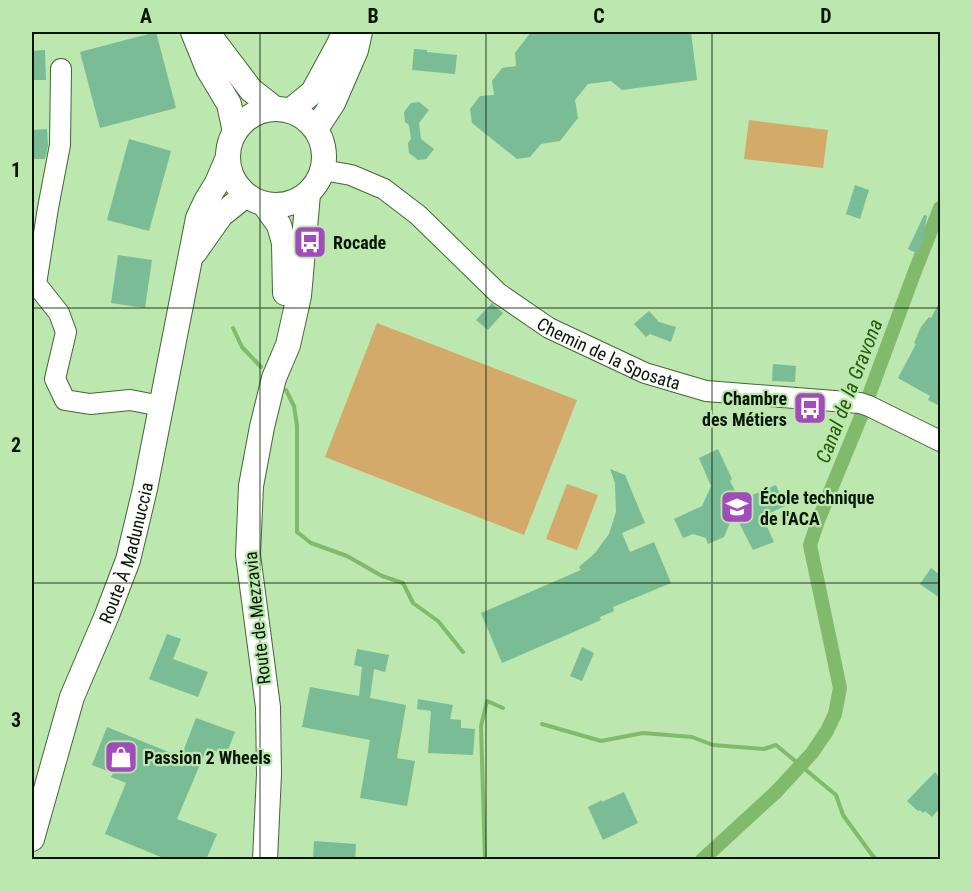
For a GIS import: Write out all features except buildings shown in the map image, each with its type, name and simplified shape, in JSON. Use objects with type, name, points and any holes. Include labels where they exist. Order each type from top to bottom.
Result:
[{"type":"main road","points":[[194,32],[208,69],[229,104],[235,132]]},
{"type":"main road","points":[[207,32],[251,90],[282,109],[301,114],[316,129],[323,142],[325,156],[323,170],[317,183],[308,194],[298,200],[275,205],[255,199],[237,184],[230,172],[229,146],[242,122],[252,115],[282,109],[313,92],[344,32]]},
{"type":"main road","points":[[316,129],[333,103],[356,50],[360,32]]},
{"type":"main road","name":"Route À Madunuccia","points":[[32,839],[72,697],[128,560],[145,489],[198,218],[228,157]]},
{"type":"main road","name":"Route de Mezzavia","points":[[274,378],[288,345],[299,296],[308,194]]},
{"type":"main road","name":"Route À Madunuccia","points":[[190,259],[221,215],[255,199]]},
{"type":"main road","name":"Route de Mezzavia","points":[[255,199],[279,225],[285,243],[285,301],[274,378],[251,486],[249,555],[268,707],[269,774],[265,860]]},
{"type":"street","points":[[61,69],[60,146],[36,284],[59,313],[66,332],[55,379],[65,400],[90,404],[130,400],[161,406]]},
{"type":"street","name":"Chemin de la Sposata","points":[[323,170],[351,176],[384,189],[418,215],[498,293],[549,328],[645,373],[706,391],[864,404],[940,441]]},
{"type":"shaded area","points":[[749,120],[828,130],[823,168],[744,159]]},
{"type":"shaded area","points":[[377,323],[577,400],[524,535],[325,457]]},
{"type":"shaded area","points":[[567,484],[598,495],[577,550],[546,539]]},
{"type":"waterway","name":"Canal de la Gravona","points":[[702,860],[776,792],[812,753],[835,714],[840,688],[810,545],[940,208]]},
{"type":"waterway","points":[[233,328],[242,347],[261,367]]},
{"type":"waterway","points":[[286,390],[294,406],[297,426],[297,532],[311,543],[347,556],[382,576],[403,583],[413,603],[438,621],[463,652]]},
{"type":"waterway","points":[[485,860],[481,726],[487,701],[503,708]]},
{"type":"waterway","points":[[542,724],[601,741],[643,733],[692,737],[713,745],[764,749],[776,745],[836,795],[843,815],[877,860]]},
{"type":"place","name":"Rocade","points":[[310,242]]},
{"type":"place","name":"Chambre des Métiers","points":[[810,408]]},
{"type":"place","name":"École technique de l'ACA","points":[[737,507]]},
{"type":"place","name":"Passion 2 Wheels","points":[[121,757]]}]
